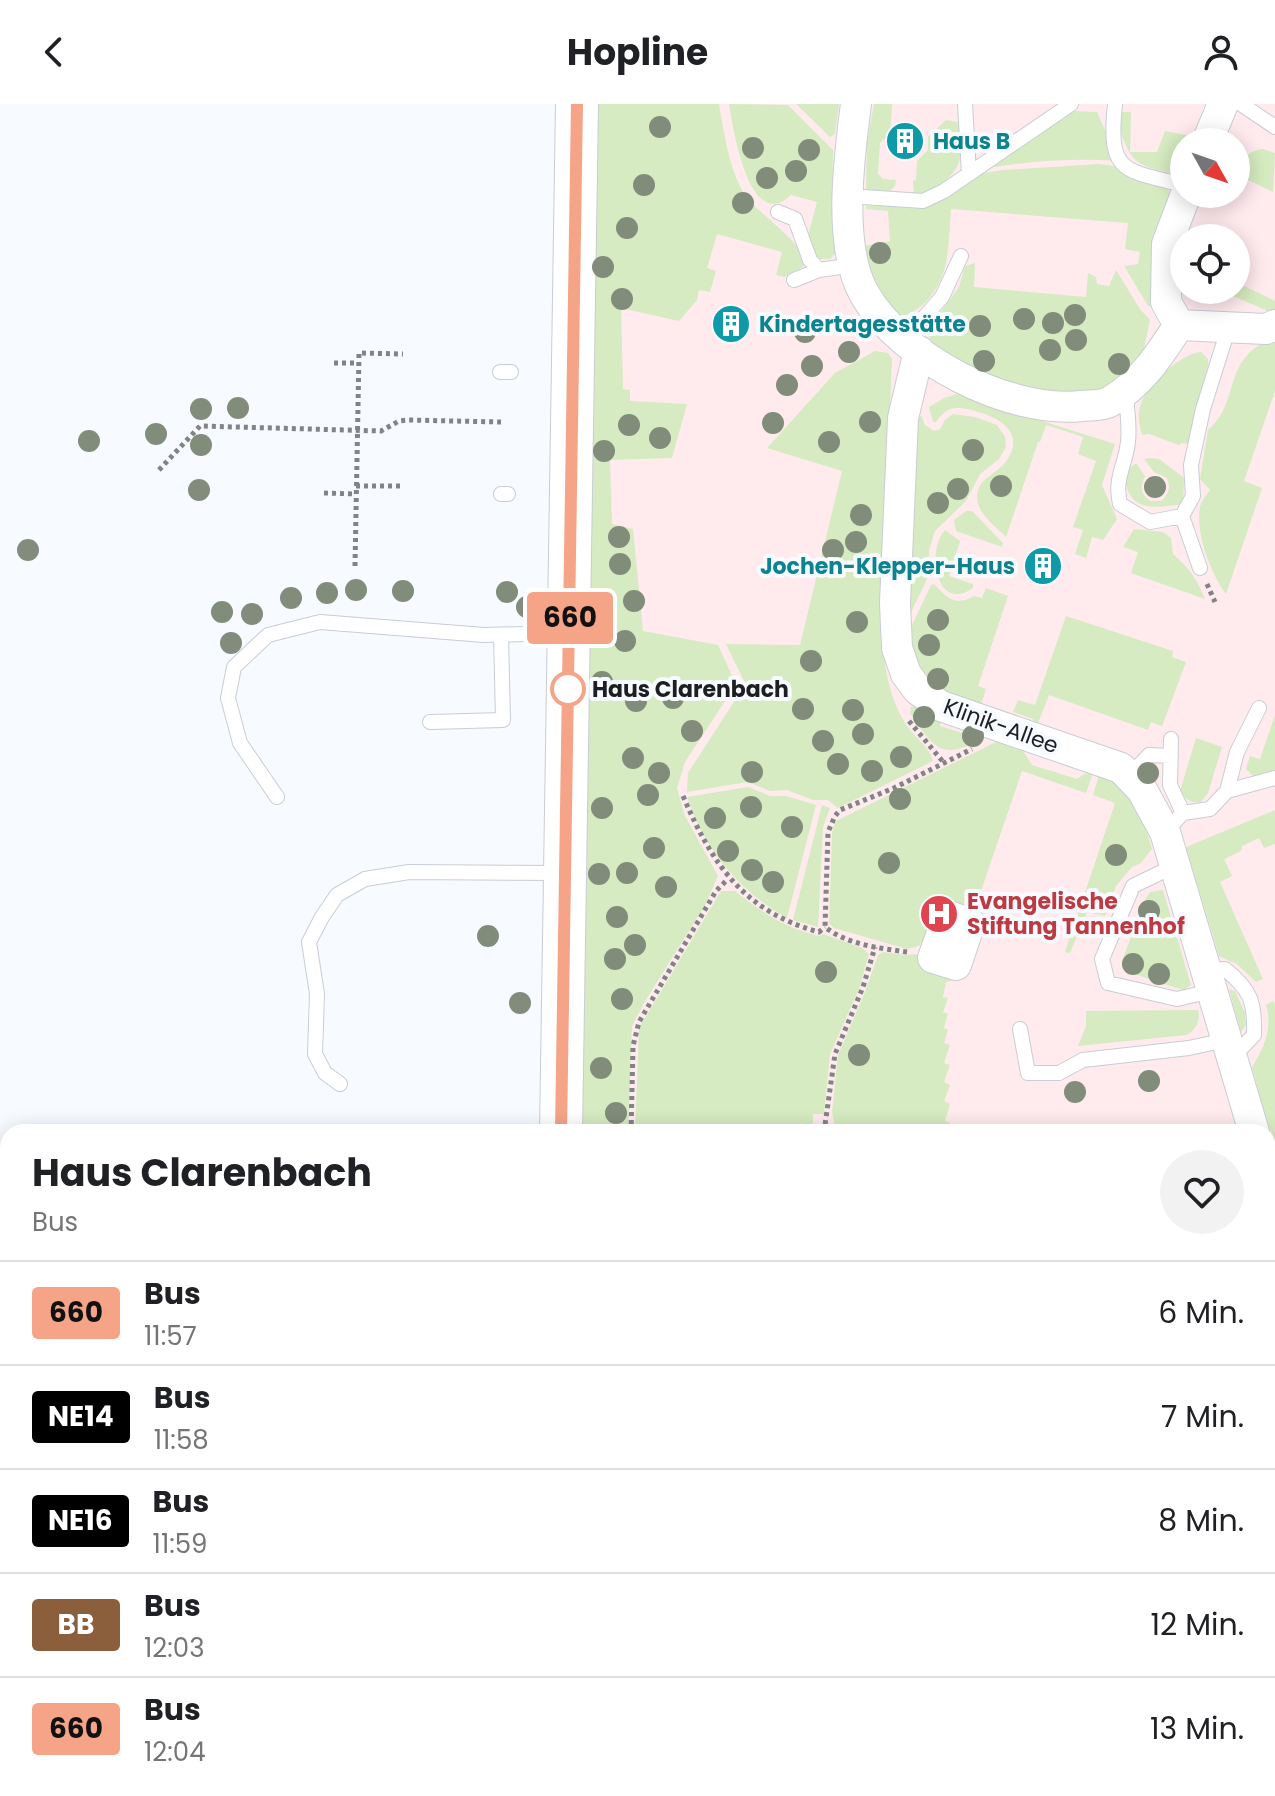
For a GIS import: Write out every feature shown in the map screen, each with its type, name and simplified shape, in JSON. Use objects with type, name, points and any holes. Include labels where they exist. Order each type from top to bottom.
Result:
[{"type":"main road","points":[[561,1124],[577,104]]},
{"type":"street","points":[[856,104],[849,156],[849,250],[864,295],[912,346],[957,378],[1008,398],[1061,408],[1109,403],[1148,372],[1179,325]]},
{"type":"street","points":[[1213,128],[1223,104]]},
{"type":"street","points":[[1179,325],[1166,302],[1167,244],[1181,208]]},
{"type":"street","points":[[1179,325],[1266,329],[1275,325]]},
{"type":"street","name":"Klinik-Allee","points":[[912,346],[903,418],[896,587],[897,648],[906,674],[918,690],[941,706],[1067,743],[1121,768],[1174,823],[1174,866],[1252,1124]]},
{"type":"lane","points":[[965,104],[969,174]]},
{"type":"lane","points":[[849,196],[923,201],[944,191],[1071,104]]},
{"type":"lane","points":[[1115,104],[1113,153],[1118,161],[1143,174],[1170,181]]},
{"type":"lane","points":[[1241,104],[1275,127]]},
{"type":"lane","points":[[778,212],[795,219],[810,260],[819,270]]},
{"type":"lane","points":[[912,346],[942,297],[961,256]]},
{"type":"lane","points":[[794,280],[819,270],[854,265]]},
{"type":"lane","points":[[1200,568],[1182,516],[1193,496],[1191,465],[1203,409],[1225,339],[1226,325]]},
{"type":"lane","points":[[1125,390],[1129,436],[1126,459],[1116,487],[1120,504],[1150,522],[1182,516]]},
{"type":"lane","points":[[277,797],[240,743],[228,698],[234,667],[268,635],[320,622],[381,629],[501,635],[570,633]]},
{"type":"lane","points":[[430,722],[503,720],[501,635]]},
{"type":"lane","points":[[1171,739],[1170,785],[1174,823],[1210,809],[1227,791],[1237,752],[1259,708]]},
{"type":"lane","points":[[1129,776],[1149,755],[1171,756]]},
{"type":"lane","points":[[1227,791],[1275,778]]},
{"type":"lane","points":[[1174,866],[1133,886],[1102,959],[1108,983],[1177,999],[1208,981]]},
{"type":"lane","points":[[340,1084],[325,1073],[315,1054],[317,994],[309,942],[337,895],[365,879],[409,872],[565,873]]},
{"type":"lane","points":[[1020,1029],[1028,1073],[1059,1073],[1083,1060],[1189,1048],[1229,1049]]},
{"type":"path","points":[[355,566],[359,353],[403,354]]},
{"type":"path","points":[[334,363],[358,363]]},
{"type":"path","points":[[159,470],[200,426],[381,431],[399,421],[408,420],[501,422]]},
{"type":"path","points":[[356,486],[401,486]]},
{"type":"path","points":[[324,493],[356,494]]},
{"type":"path","points":[[683,796],[706,846],[728,879],[772,915],[819,932],[825,927],[828,832],[835,816],[840,810],[944,763]]},
{"type":"path","points":[[631,1124],[633,1046],[639,1022],[716,891],[728,879]]},
{"type":"path","points":[[825,927],[836,936],[875,947],[863,987],[835,1054],[825,1124]]},
{"type":"shaded area","name":"Evangelische Stiftung Tannenhof","points":[[614,104],[1275,104],[1275,1124],[599,1124]]},
{"type":"green space","points":[[595,104],[719,104],[728,151],[739,185],[752,203],[789,237],[802,256],[804,266],[784,277],[776,275],[782,252],[717,234],[707,268],[716,271],[710,292],[699,290],[697,300],[679,321],[621,308],[623,389],[630,390],[630,401],[687,404],[672,458],[610,460],[612,524],[633,529],[643,631],[718,645],[735,682],[685,762],[677,788],[685,816],[718,876],[705,905],[632,1026],[628,1124],[577,1124]]},
{"type":"green space","points":[[729,104],[788,105],[833,150],[835,254],[830,259],[817,259],[807,239],[817,202],[791,195],[776,204],[764,201],[754,190],[739,154]]},
{"type":"green space","points":[[796,104],[839,104],[835,134],[830,137]]},
{"type":"green space","points":[[874,104],[892,104],[890,139],[880,143],[878,174],[883,179],[896,180],[888,193],[873,193],[866,189],[867,143]]},
{"type":"green space","points":[[1073,111],[1097,112],[1119,161],[1051,161],[983,169]]},
{"type":"green space","points":[[1114,112],[1131,112],[1130,152],[1157,152],[1165,131],[1170,132],[1170,173],[1141,164],[1128,150]]},
{"type":"green space","points":[[946,120],[962,123],[962,151],[957,166],[935,188],[914,194],[917,161],[928,150],[928,137]]},
{"type":"green space","points":[[1263,149],[1275,153],[1273,192],[1250,181],[1250,154]]},
{"type":"green space","points":[[1099,164],[1150,177],[1167,188],[1171,208],[1153,307],[1148,306],[1124,266],[1138,264],[1140,252],[1125,249],[1128,223],[951,209],[946,262],[938,285],[921,306],[898,316],[869,278],[864,246],[890,241],[888,211],[866,209],[866,206],[922,206],[975,174]]},
{"type":"green space","points":[[975,263],[974,287],[1086,297],[1088,273],[1096,277],[1097,284],[1109,286],[1116,270],[1150,320],[1143,353],[1115,387],[1047,400],[960,364],[932,344],[927,331],[959,287],[965,266]]},
{"type":"green space","points":[[1250,289],[1275,301],[1275,314],[1250,303]]},
{"type":"green space","points":[[1275,338],[1275,391],[1244,481],[1262,488],[1226,594],[1210,565],[1200,528],[1201,505],[1210,490],[1200,479],[1208,430],[1225,406],[1246,356]]},
{"type":"green space","points":[[875,351],[888,353],[892,359],[881,627],[885,666],[900,714],[933,761],[838,808],[828,800],[813,800],[787,790],[770,791],[748,782],[687,792],[688,773],[741,691],[744,681],[726,644],[800,645],[842,471],[767,448],[835,373]]},
{"type":"green space","points":[[1201,352],[1208,359],[1208,365],[1189,444],[1179,445],[1149,434],[1142,435],[1139,412],[1144,396],[1175,364]]},
{"type":"green space","points":[[956,394],[1115,444],[1102,485],[1117,519],[1103,540],[1092,537],[1086,558],[1075,554],[1083,530],[1073,527],[1096,461],[1078,454],[1083,437],[1046,425],[1006,537],[983,514],[977,497],[980,485],[1007,460],[1013,440],[1010,432],[996,419],[967,409],[949,410],[933,422],[929,407]]},
{"type":"green space","points":[[953,414],[975,417],[997,425],[1005,437],[1006,447],[999,459],[980,474],[966,501],[935,531],[929,550],[928,577],[905,625],[917,421],[921,415],[925,425],[934,431],[940,429]]},
{"type":"green space","points":[[1144,459],[1159,459],[1184,478],[1183,504],[1147,506],[1133,499],[1125,481],[1130,468],[1136,463],[1145,476],[1142,490],[1150,501],[1161,501],[1167,493],[1167,478],[1154,472]]},
{"type":"green space","points":[[966,511],[972,511],[1003,543],[1002,547],[956,531],[954,520]]},
{"type":"green space","points":[[1134,529],[1163,532],[1171,538],[1173,554],[1192,574],[1205,599],[1131,573],[1138,552],[1123,547]]},
{"type":"green space","points":[[945,530],[960,541],[949,576],[973,584],[973,588],[960,594],[950,593],[938,576],[936,551]]},
{"type":"green space","points":[[934,584],[956,601],[974,596],[982,598],[986,588],[1008,596],[978,686],[986,689],[980,708],[932,684],[924,676],[913,653],[907,636]]},
{"type":"green space","points":[[1066,616],[1173,651],[1172,657],[1186,662],[1162,726],[1151,722],[1148,730],[1049,695],[1037,726],[1033,719],[1013,712],[1018,700],[1035,705]]},
{"type":"green space","points":[[916,706],[941,722],[940,726],[978,734],[978,740],[954,750],[938,746],[910,713],[911,707]]},
{"type":"green space","points":[[1275,715],[1275,770],[1253,776],[1246,769],[1250,756],[1260,759]]},
{"type":"green space","points":[[1196,738],[1222,747],[1208,793],[1201,802],[1189,800],[1180,791]]},
{"type":"green space","points":[[998,741],[1022,749],[1032,765],[1077,779],[1089,771],[1093,773],[1086,793],[1022,771],[970,923],[930,928],[919,946],[907,949],[834,928],[829,923],[832,832],[836,821]]},
{"type":"green space","points":[[1099,775],[1119,787],[1134,805],[1152,849],[1116,886],[1105,916],[1087,912],[1070,953],[1065,952],[1115,803],[1093,795]]},
{"type":"green space","points":[[748,787],[770,796],[786,796],[816,805],[787,918],[754,895],[726,867],[703,834],[687,797]]},
{"type":"green space","points":[[822,805],[830,808],[823,827],[818,927],[793,920]]},
{"type":"green space","points":[[1275,810],[1275,844],[1264,848],[1259,838],[1242,846],[1241,851],[1224,859],[1232,876],[1220,882],[1263,979],[1256,982],[1237,964],[1219,956],[1186,847]]},
{"type":"green space","points":[[1163,890],[1191,985],[1183,990],[1128,972],[1122,961],[1146,898],[1150,892]]},
{"type":"green space","points":[[721,891],[735,891],[795,929],[819,936],[823,934],[862,948],[869,954],[859,989],[830,1054],[824,1114],[813,1114],[813,1124],[635,1124],[639,1028]]},
{"type":"green space","points":[[883,952],[921,954],[956,965],[951,981],[946,982],[943,997],[948,998],[943,1012],[948,1014],[944,1043],[950,1045],[944,1063],[950,1065],[944,1082],[950,1085],[944,1101],[950,1104],[945,1121],[950,1124],[834,1124],[832,1112],[838,1055],[878,955]]},
{"type":"green space","points":[[1229,989],[1235,991],[1245,1013],[1246,1025],[1241,1032]]},
{"type":"green space","points":[[1273,1001],[1275,1005],[1275,1124],[1268,1124],[1266,1120],[1252,1067],[1266,1038],[1266,1005]]},
{"type":"green space","points":[[1198,1010],[1197,1025],[1186,1035],[1078,1046],[1086,1026],[1086,1011]]},
{"type":"bus line","name":"660","points":[[561,1124],[577,104]]},
{"type":"place","name":"Haus B","points":[[905,141]]},
{"type":"place","name":"Kindertagesstätte","points":[[731,324]]},
{"type":"place","name":"Jochen-Klepper-Haus","points":[[1043,566]]},
{"type":"place","name":"Haus Clarenbach","points":[[568,689]]},
{"type":"place","name":"Evangelische Stiftung Tannenhof","points":[[939,914]]}]
